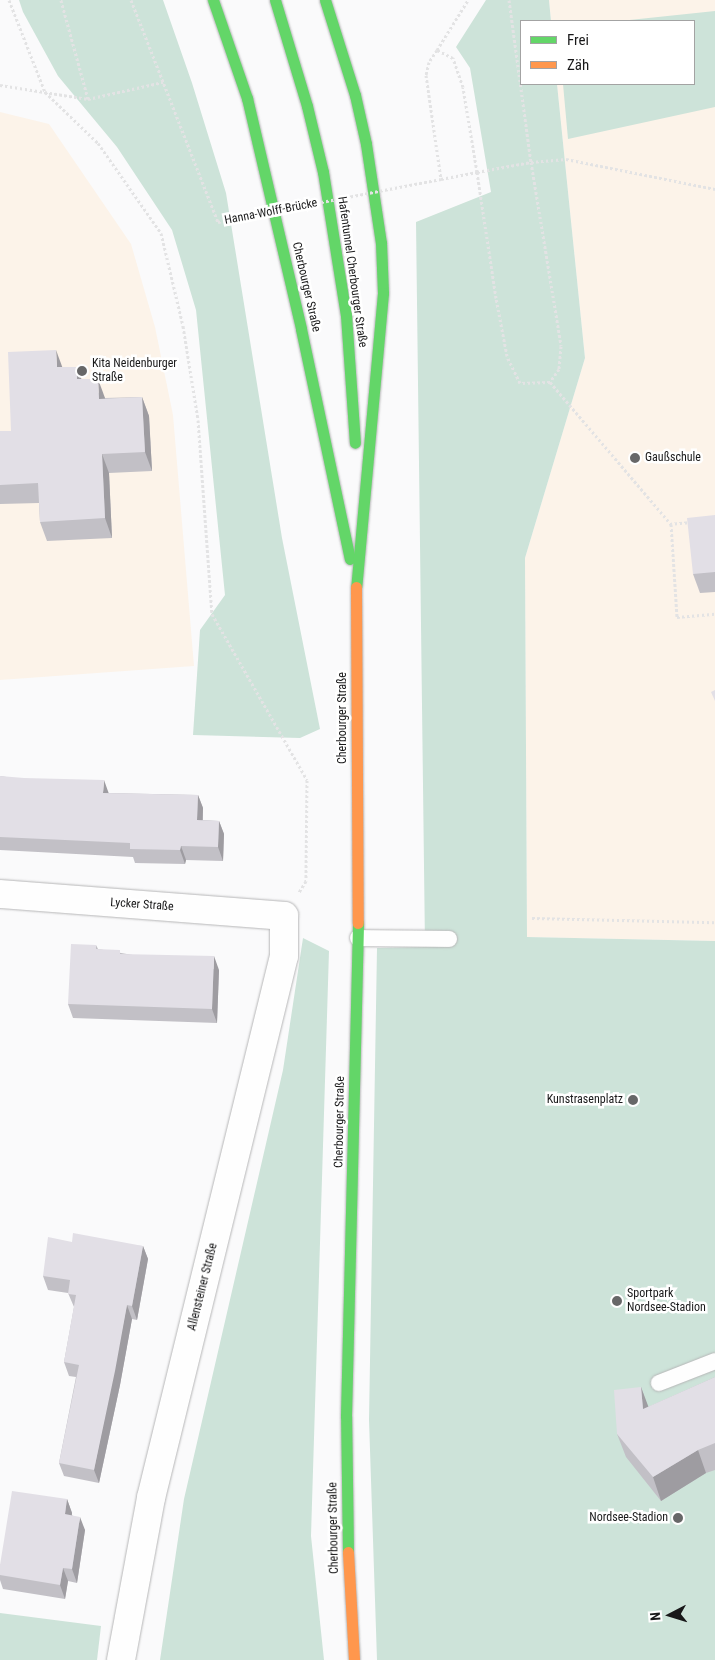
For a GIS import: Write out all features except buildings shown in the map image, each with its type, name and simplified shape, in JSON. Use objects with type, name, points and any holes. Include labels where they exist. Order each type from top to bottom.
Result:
[{"type":"main road","name":"Cherbourger Straße","points":[[213,0],[247,98],[302,329],[356,585]]},
{"type":"main road","name":"Hafentunnel Cherbourger Straße","points":[[275,0],[307,106],[323,172],[346,315],[357,479],[356,585]]},
{"type":"main road","name":"Cherbourger Straße","points":[[325,0],[355,95],[366,144],[381,243],[384,294],[356,585],[358,938],[346,1416],[348,1578],[354,1660]]},
{"type":"street","name":"Lycker Straße","points":[[0,894],[284,916]]},
{"type":"street","name":"Allensteiner Straße","points":[[121,1660],[151,1498],[284,956],[284,916]]},
{"type":"lane","points":[[358,938],[449,939]]},
{"type":"lane","points":[[659,1382],[715,1361]]},
{"type":"path","points":[[9,0],[45,92],[98,143],[161,233],[183,326],[198,420],[212,614],[307,780],[306,881],[284,916]]},
{"type":"path","points":[[61,0],[88,100]]},
{"type":"path","points":[[0,85],[88,100],[163,82],[131,0]]},
{"type":"path","points":[[441,179],[426,75],[429,62],[468,0]]},
{"type":"path","points":[[509,0],[520,81]]},
{"type":"path","points":[[437,50],[453,58],[459,71],[507,356],[520,383],[550,382]]},
{"type":"path","name":"Hanna-Wolff-Brücke","points":[[163,82],[218,222],[531,162],[566,159],[715,189]]},
{"type":"path","points":[[521,85],[561,346],[559,369],[550,382]]},
{"type":"path","points":[[550,382],[671,524],[677,617],[715,614]]},
{"type":"path","points":[[671,524],[698,522]]},
{"type":"path","points":[[532,918],[715,922]]},
{"type":"shaded area","name":"Gaußschule","points":[[549,0],[715,0],[715,941],[527,937],[525,558],[585,358],[557,85],[695,85],[695,20],[551,20]]},
{"type":"shaded area","name":"Kita Neidenburger Straße","points":[[0,112],[49,124],[131,244],[155,327],[173,415],[194,666],[0,680]]},
{"type":"green space","points":[[19,0],[163,0],[192,83],[226,193],[282,538],[320,729],[300,738],[193,735],[200,630],[225,595],[196,310],[172,230],[117,147],[58,76],[23,12]]},
{"type":"green space","points":[[486,0],[549,0],[551,20],[520,20],[520,85],[557,85],[585,358],[525,558],[527,937],[715,941],[715,1660],[377,1660],[369,1420],[377,948],[425,947],[416,222],[491,192],[470,68],[456,47]]},
{"type":"green space","points":[[715,11],[715,107],[568,139],[563,85],[695,85],[695,20],[630,20]]},
{"type":"green space","points":[[303,938],[329,951],[311,1536],[324,1660],[160,1660],[184,1499],[283,1070]]},
{"type":"green space","points":[[0,1613],[101,1626],[97,1660],[0,1660]]},
{"type":"traffic: fast","points":[[213,0],[247,98],[301,329],[350,559]]},
{"type":"traffic: fast","points":[[275,0],[307,106],[323,172],[346,315],[355,443]]},
{"type":"traffic: fast","points":[[325,0],[355,95],[366,144],[381,243],[383,293],[356,587]]},
{"type":"traffic: fast","points":[[348,1552],[346,1416],[358,923]]},
{"type":"traffic: slow","points":[[356,587],[358,923]]},
{"type":"traffic: slow","points":[[348,1552],[354,1660]]},
{"type":"place","name":"Kita Neidenburger Straße","points":[[82,371]]},
{"type":"place","name":"Gaußschule","points":[[635,458]]},
{"type":"place","name":"Kunstrasenplatz","points":[[633,1100]]},
{"type":"place","name":"Sportpark Nordsee-Stadion","points":[[617,1301]]},
{"type":"place","name":"Nordsee-Stadion","points":[[678,1518]]}]
